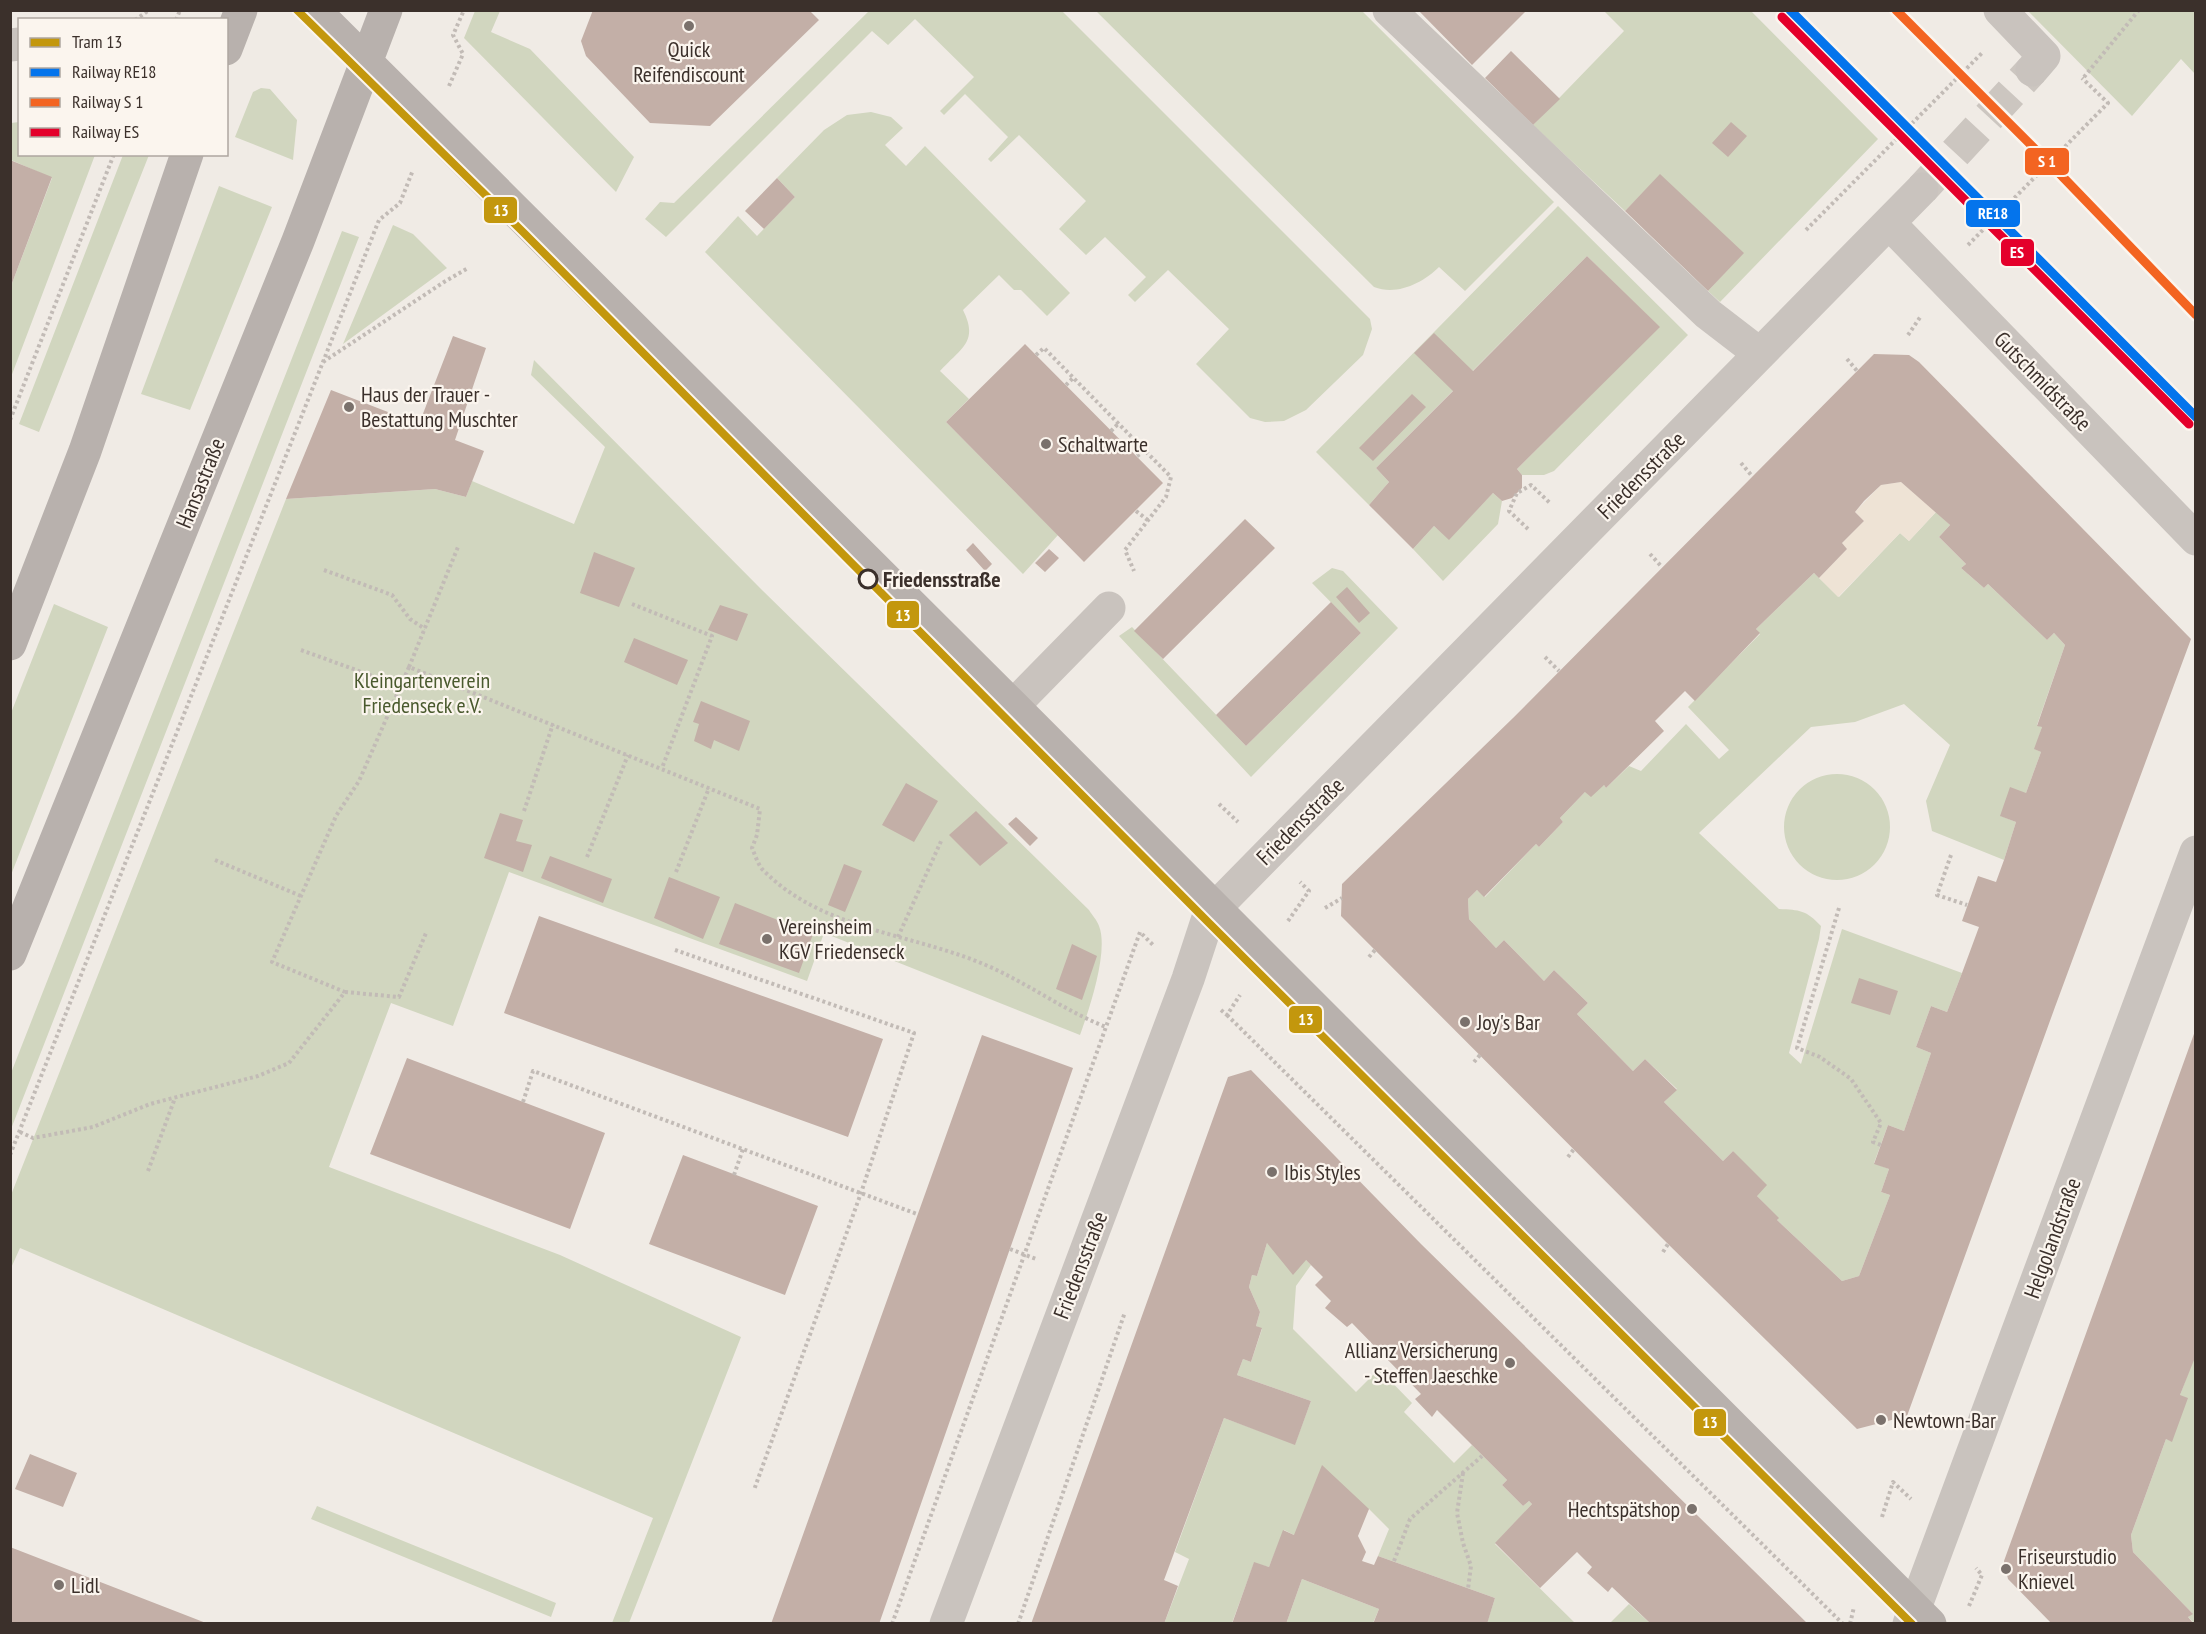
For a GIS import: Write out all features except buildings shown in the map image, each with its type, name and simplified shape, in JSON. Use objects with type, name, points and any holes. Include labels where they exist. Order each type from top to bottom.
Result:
[{"type":"main road","points":[[228,44],[241,10]]},
{"type":"main road","points":[[314,10],[1013,705],[1918,1618]]},
{"type":"main road","name":"Hansastraße","points":[[10,954],[298,241],[386,10]]},
{"type":"main road","points":[[10,644],[85,451],[187,156]]},
{"type":"street","points":[[1389,10],[1708,314],[1760,354]]},
{"type":"street","points":[[2006,16],[2038,63]]},
{"type":"street","name":"Friedensstraße","points":[[946,1623],[1188,979],[1207,921],[1215,908],[1922,189]]},
{"type":"street","name":"Gutschmidstraße","points":[[1889,223],[2196,539]]},
{"type":"street","points":[[1013,705],[1109,608]]},
{"type":"street","name":"Helgolandstraße","points":[[1918,1618],[2196,852]]},
{"type":"path","points":[[463,54],[453,35],[464,10]]},
{"type":"path","points":[[2075,86],[2139,10]]},
{"type":"path","points":[[1806,230],[2006,16]]},
{"type":"path","points":[[1908,335],[1946,281],[1965,248],[2108,103],[2082,78]]},
{"type":"path","points":[[10,420],[113,156]]},
{"type":"path","points":[[10,1155],[379,220],[400,203]]},
{"type":"path","points":[[322,362],[468,268]]},
{"type":"path","points":[[1036,356],[1044,348],[1171,477],[1166,497],[1125,550],[1137,580]]},
{"type":"path","points":[[1846,359],[1858,372]]},
{"type":"path","points":[[1065,385],[1073,378]]},
{"type":"path","points":[[1111,431],[1118,424]]},
{"type":"path","points":[[1137,456],[1144,451]]},
{"type":"path","points":[[1741,463],[1752,476]]},
{"type":"path","points":[[1532,534],[1509,511],[1517,493],[1531,485],[1556,509]]},
{"type":"path","points":[[1136,511],[1149,521]]},
{"type":"path","points":[[426,933],[399,997],[345,992],[272,962],[336,816],[358,781],[409,667],[458,548]]},
{"type":"path","points":[[1650,554],[1662,567]]},
{"type":"path","points":[[324,570],[392,596],[410,619],[425,628]]},
{"type":"path","points":[[632,604],[712,636],[662,768]]},
{"type":"path","points":[[301,650],[400,686]]},
{"type":"path","points":[[1545,657],[1559,670]]},
{"type":"path","points":[[409,667],[760,809],[753,848],[761,867],[792,892],[826,914],[987,966],[1106,1027]]},
{"type":"path","points":[[524,811],[552,724]]},
{"type":"path","points":[[587,857],[627,755]]},
{"type":"path","points":[[676,872],[709,788]]},
{"type":"path","points":[[898,937],[942,839]]},
{"type":"path","points":[[1952,855],[1937,895],[1967,905]]},
{"type":"path","points":[[215,860],[301,896]]},
{"type":"path","points":[[1325,908],[1342,898]]},
{"type":"path","points":[[1839,908],[1797,1048],[1820,1057],[1851,1079],[1881,1123],[1873,1142],[1881,1145]]},
{"type":"path","points":[[892,1623],[1140,932]]},
{"type":"path","points":[[675,950],[914,1033],[861,1193],[754,1490]]},
{"type":"path","points":[[1369,957],[1375,950]]},
{"type":"path","points":[[20,1132],[33,1138],[93,1126],[150,1104],[258,1077],[289,1064],[345,992]]},
{"type":"path","points":[[1227,1015],[1843,1623]]},
{"type":"path","points":[[1474,1062],[1480,1055]]},
{"type":"path","points":[[523,1102],[533,1071],[917,1214]]},
{"type":"path","points":[[148,1171],[175,1097]]},
{"type":"path","points":[[734,1175],[743,1149]]},
{"type":"path","points":[[1568,1157],[1574,1149]]},
{"type":"path","points":[[1663,1252],[1668,1244]]},
{"type":"path","points":[[1018,1623],[1125,1312]]},
{"type":"path","points":[[1394,1561],[1410,1519],[1482,1456]]},
{"type":"path","points":[[1463,1473],[1457,1513],[1463,1543],[1471,1566],[1468,1589]]},
{"type":"path","points":[[1881,1519],[1893,1482]]},
{"type":"path","points":[[1966,1614],[1982,1575]]},
{"type":"green space","points":[[1750,10],[1878,139],[1720,302],[1708,291],[1743,253],[1660,175],[1625,211],[1533,125],[1624,31],[1604,11]]},
{"type":"green space","points":[[475,11],[500,11],[491,32],[530,49],[634,157],[616,192],[464,38]]},
{"type":"green space","points":[[869,11],[1062,11],[1370,319],[1372,329],[1363,355],[1306,410],[1284,421],[1265,422],[1250,418],[1196,364],[1229,329],[1168,270],[1135,302],[1128,295],[1146,277],[1105,237],[1086,255],[1059,229],[1086,201],[1019,135],[991,162],[988,159],[1008,137],[965,94],[944,115],[940,111],[974,77],[915,19],[888,45],[872,31],[666,237],[645,219],[660,202],[674,203]]},
{"type":"green space","points":[[1096,11],[1362,11],[1554,202],[1465,291],[1439,267],[1417,283],[1400,289],[1374,287]]},
{"type":"green space","points":[[2028,11],[2195,11],[2195,74],[2181,59],[2132,116]]},
{"type":"green space","points":[[261,88],[270,89],[297,120],[293,160],[235,137],[253,92]]},
{"type":"green space","points":[[871,112],[891,117],[903,128],[885,145],[906,166],[925,146],[1070,293],[1047,316],[1021,290],[1014,290],[999,275],[963,310],[969,330],[968,337],[961,350],[940,371],[969,399],[946,422],[1058,535],[1023,574],[705,252],[738,216],[757,236],[795,197],[777,178],[824,130],[847,115]]},
{"type":"green space","points":[[18,122],[18,156],[95,156],[11,377],[11,286],[52,178],[11,160],[11,123]]},
{"type":"green space","points":[[123,156],[149,156],[39,432],[19,424]]},
{"type":"green space","points":[[219,186],[272,207],[190,410],[141,394]]},
{"type":"green space","points":[[1558,206],[1688,335],[1554,471],[1544,475],[1522,475],[1517,469],[1659,327],[1587,256],[1376,468],[1389,482],[1369,505],[1316,452]]},
{"type":"green space","points":[[393,225],[413,234],[447,268],[343,344]]},
{"type":"green space","points":[[342,231],[359,237],[11,1129],[11,1073]]},
{"type":"green space","name":"Kleingartenverein Friedenseck e.V.","points":[[534,360],[760,588],[1089,910],[1098,924],[1102,950],[1097,981],[1080,1035],[824,933],[807,981],[509,872],[453,1026],[391,1003],[329,1167],[560,1255],[741,1337],[629,1623],[612,1623],[653,1518],[20,1248],[11,1268],[11,1195],[286,499],[435,489],[466,497],[472,481],[574,524],[605,447],[531,375]]},
{"type":"green space","points":[[1493,493],[1502,501],[1498,524],[1443,581],[1413,549],[1434,526],[1449,539]]},
{"type":"green space","points":[[1936,512],[1950,525],[1939,537],[1966,564],[1961,568],[1984,588],[1988,584],[2047,640],[2054,633],[2065,645],[2037,725],[2042,727],[2035,749],[2041,752],[2026,793],[2001,816],[2016,822],[2004,860],[1932,831],[1926,801],[1950,745],[1904,704],[1855,722],[1811,727],[1699,833],[1779,909],[1802,912],[1821,926],[1789,1053],[1801,1064],[1842,929],[1962,973],[1947,1012],[1931,1006],[1916,1047],[1931,1053],[1904,1131],[1888,1125],[1874,1163],[1889,1169],[1881,1192],[1890,1195],[1859,1276],[1842,1281],[1777,1220],[1778,1218],[1757,1196],[1733,1151],[1723,1161],[1664,1102],[1677,1089],[1645,1059],[1633,1071],[1577,1014],[1588,1003],[1554,970],[1544,981],[1504,940],[1496,948],[1469,919],[1468,899],[1477,890],[1485,897],[1536,844],[1539,847],[1563,822],[1560,818],[1585,792],[1604,785],[1606,788],[1629,766],[1641,771],[1686,724],[1719,759],[1729,750],[1688,707],[1760,634],[1756,629],[1814,573],[1839,597],[1900,533],[1909,541]]},
{"type":"green space","points":[[1332,568],[1343,571],[1398,628],[1251,777],[1119,636],[1132,627],[1246,746],[1361,633],[1312,583]]},
{"type":"green space","points":[[54,604],[108,627],[11,875],[11,713]]},
{"type":"green space","points":[[1837,774],[1857,778],[1875,789],[1886,807],[1890,827],[1886,847],[1875,865],[1857,876],[1837,880],[1817,876],[1799,865],[1788,847],[1784,827],[1788,807],[1799,789],[1817,778]]},
{"type":"green space","points":[[1267,1243],[1306,1260],[1311,1265],[1296,1286],[1293,1329],[1356,1392],[1379,1369],[1412,1403],[1404,1412],[1454,1463],[1472,1445],[1507,1480],[1502,1485],[1523,1506],[1529,1501],[1532,1504],[1495,1544],[1575,1623],[1487,1623],[1495,1598],[1378,1556],[1389,1529],[1369,1509],[1294,1535],[1284,1530],[1269,1567],[1254,1563],[1232,1623],[1164,1624],[1189,1559],[1175,1552],[1224,1418],[1295,1444],[1311,1401],[1237,1375],[1243,1359],[1251,1362],[1262,1329],[1256,1326],[1260,1312],[1249,1287],[1252,1275],[1257,1276]]},
{"type":"green space","points":[[2195,1355],[2194,1623],[2188,1617],[2192,1613],[2133,1552],[2131,1535],[2166,1439],[2171,1441],[2180,1395]]},
{"type":"green space","points":[[317,1506],[556,1603],[551,1617],[311,1519]]},
{"type":"green space","points":[[1302,1579],[1379,1609],[1373,1623],[1286,1624]]},
{"type":"green space","points":[[1629,1604],[1651,1624],[1609,1624]]},
{"type":"shaded area","points":[[1901,482],[1936,512],[1909,541],[1900,533],[1838,597],[1819,578],[1847,549],[1842,543],[1864,521],[1855,512],[1881,485]]},
{"type":"tunnel","points":[[1922,189],[2032,70]]},
{"type":"tram line","name":"13","points":[[297,10],[523,232],[1207,921],[1912,1624]]},
{"type":"rail line","name":"RE18","points":[[1790,10],[2196,417]]},
{"type":"rail line","name":"ES","points":[[1782,17],[2189,424]]},
{"type":"transit line","points":[[1896,10],[2059,173],[2196,315]]},
{"type":"place","name":"Quick Reifendiscount","points":[[689,26]]},
{"type":"place","name":"Haus der Trauer - Bestattung Muschter","points":[[349,407]]},
{"type":"place","name":"Schaltwarte","points":[[1046,444]]},
{"type":"place","name":"Friedensstraße","points":[[868,579]]},
{"type":"place","name":"Vereinsheim KGV Friedenseck","points":[[767,939]]},
{"type":"place","name":"Joy's Bar","points":[[1465,1022]]},
{"type":"place","name":"Ibis Styles","points":[[1272,1172]]},
{"type":"place","name":"Allianz Versicherung - Steffen Jaeschke","points":[[1510,1363]]},
{"type":"place","name":"Newtown-Bar","points":[[1881,1420]]},
{"type":"place","name":"Hechtspätshop","points":[[1692,1509]]},
{"type":"place","name":"Friseurstudio Knievel","points":[[2006,1569]]},
{"type":"place","name":"Lidl","points":[[59,1585]]}]
